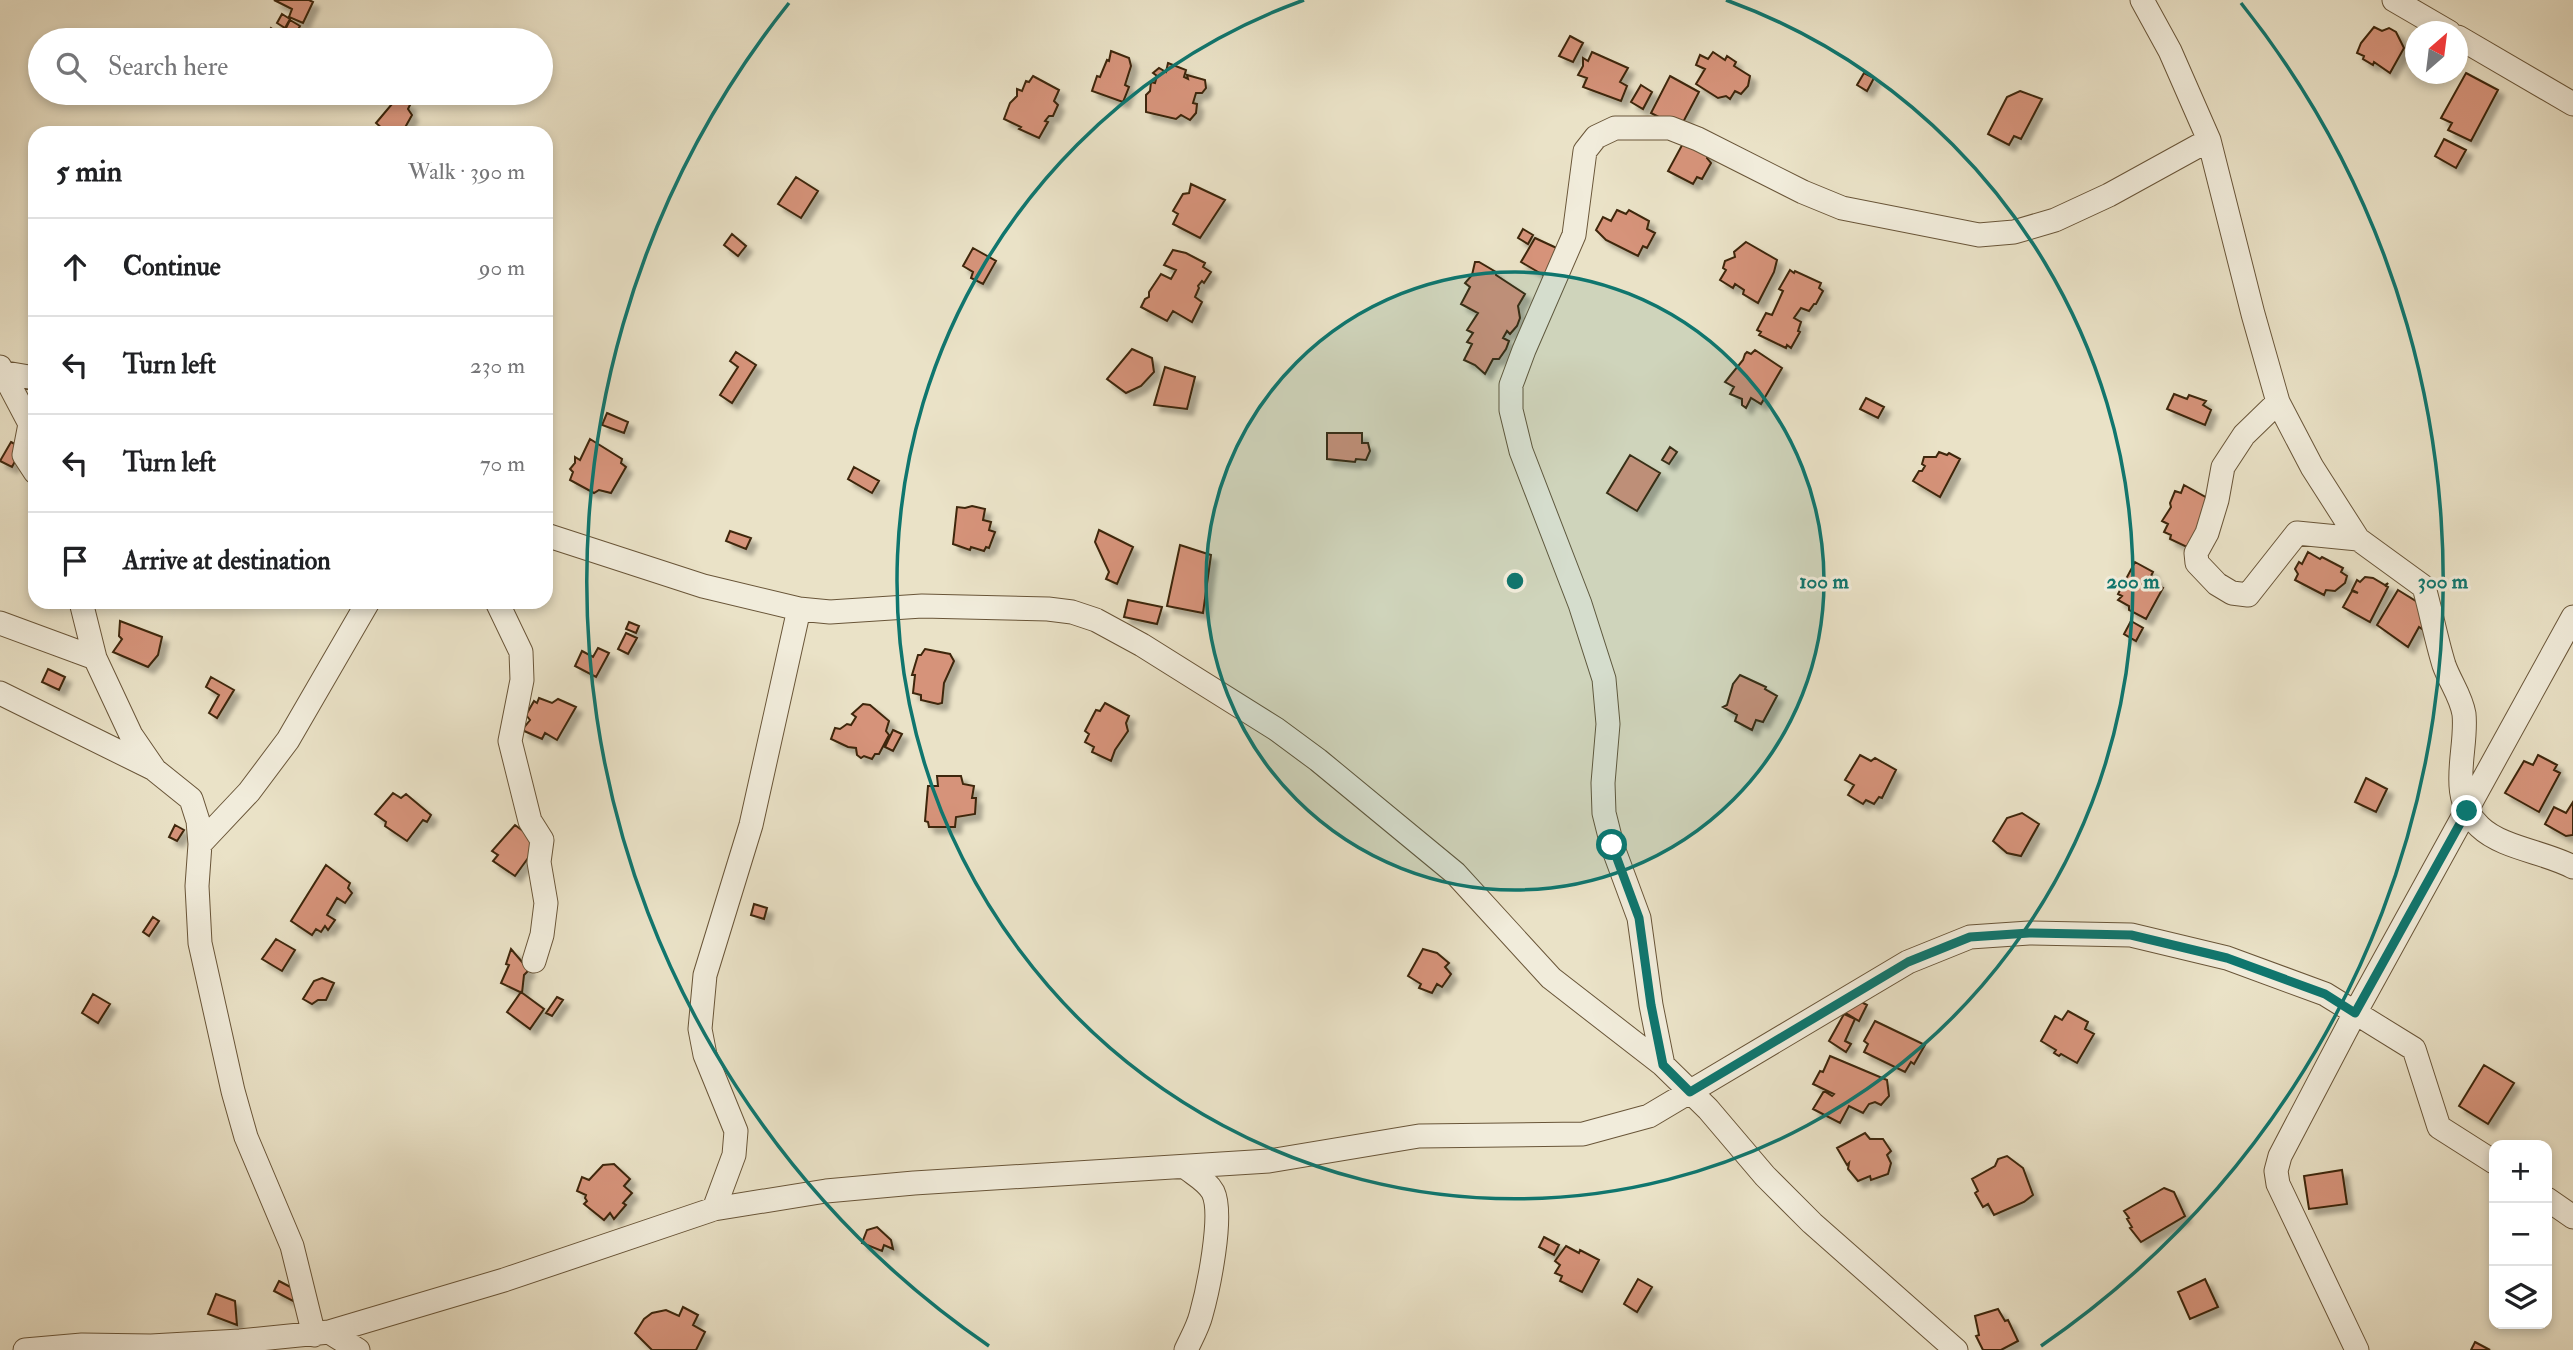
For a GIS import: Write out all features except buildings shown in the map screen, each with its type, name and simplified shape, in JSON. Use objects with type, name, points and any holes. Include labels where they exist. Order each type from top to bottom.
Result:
[{"type":"street","points":[[2142,0],[2170,51],[2209,140],[2278,402],[2312,467],[2358,539],[2424,586],[2445,667],[2459,694],[2464,716],[2459,775],[2467,811],[2479,827],[2496,839],[2555,857],[2573,867]]},
{"type":"street","points":[[2394,0],[2430,21]]},
{"type":"street","points":[[2468,43],[2573,104]]},
{"type":"street","points":[[1663,1065],[1651,1005],[1639,918],[1612,845],[1604,813],[1603,783],[1608,724],[1604,679],[1580,604],[1521,451],[1511,410],[1511,385],[1519,362],[1574,234],[1585,151],[1596,137],[1615,128],[1670,128],[1842,208],[1884,214],[1979,235],[2014,232],[2055,220],[2109,195],[2209,140]]},
{"type":"street","points":[[1,371],[28,377]]},
{"type":"street","points":[[1,371],[28,420]]},
{"type":"street","points":[[2278,402],[2244,435],[2223,467],[2207,533],[2196,554],[2197,563],[2217,584],[2232,593],[2248,595],[2297,533],[2358,539]]},
{"type":"street","points":[[28,434],[24,455],[28,461]]},
{"type":"street","points":[[553,537],[703,586],[799,609],[830,612],[922,606],[1048,609],[1072,612],[1096,620],[1119,633],[1276,729],[1318,760],[1455,873],[1551,978],[1663,1065],[1812,1223],[1956,1350]]},
{"type":"street","points":[[83,609],[95,658],[131,735],[155,770]]},
{"type":"street","points":[[200,844],[242,800],[288,740],[364,609]]},
{"type":"street","points":[[501,609],[521,652],[522,680],[510,741],[530,821],[542,840],[539,862],[546,903],[542,935],[534,961]]},
{"type":"street","points":[[714,1209],[734,1155],[736,1131],[705,1055],[699,1029],[705,975],[751,825],[799,609]]},
{"type":"street","points":[[2357,1350],[2278,1184],[2276,1171],[2280,1156],[2355,1013],[2573,617]]},
{"type":"street","points":[[0,623],[95,658]]},
{"type":"street","points":[[0,694],[155,770],[191,799],[198,821],[200,844],[197,886],[200,943],[246,1137],[292,1246],[322,1333],[358,1350]]},
{"type":"street","points":[[25,1350],[82,1345],[151,1346],[240,1341],[322,1333],[504,1280],[714,1209],[851,1188],[1269,1161],[1419,1136],[1583,1134],[1648,1116],[1908,962],[1970,937],[2029,933],[2131,935],[2227,958],[2325,994],[2414,1049],[2439,1127],[2489,1159]]},
{"type":"street","points":[[1185,1167],[1204,1180],[1213,1192],[1217,1206],[1217,1226],[1201,1316],[1186,1350]]},
{"type":"street","points":[[2552,1202],[2573,1217]]},
{"type":"route","points":[[1612,845],[1639,918],[1651,1005],[1663,1065],[1690,1092],[1908,962],[1970,937],[2029,933],[2131,935],[2227,958],[2325,994],[2355,1013],[2467,811]]}]
